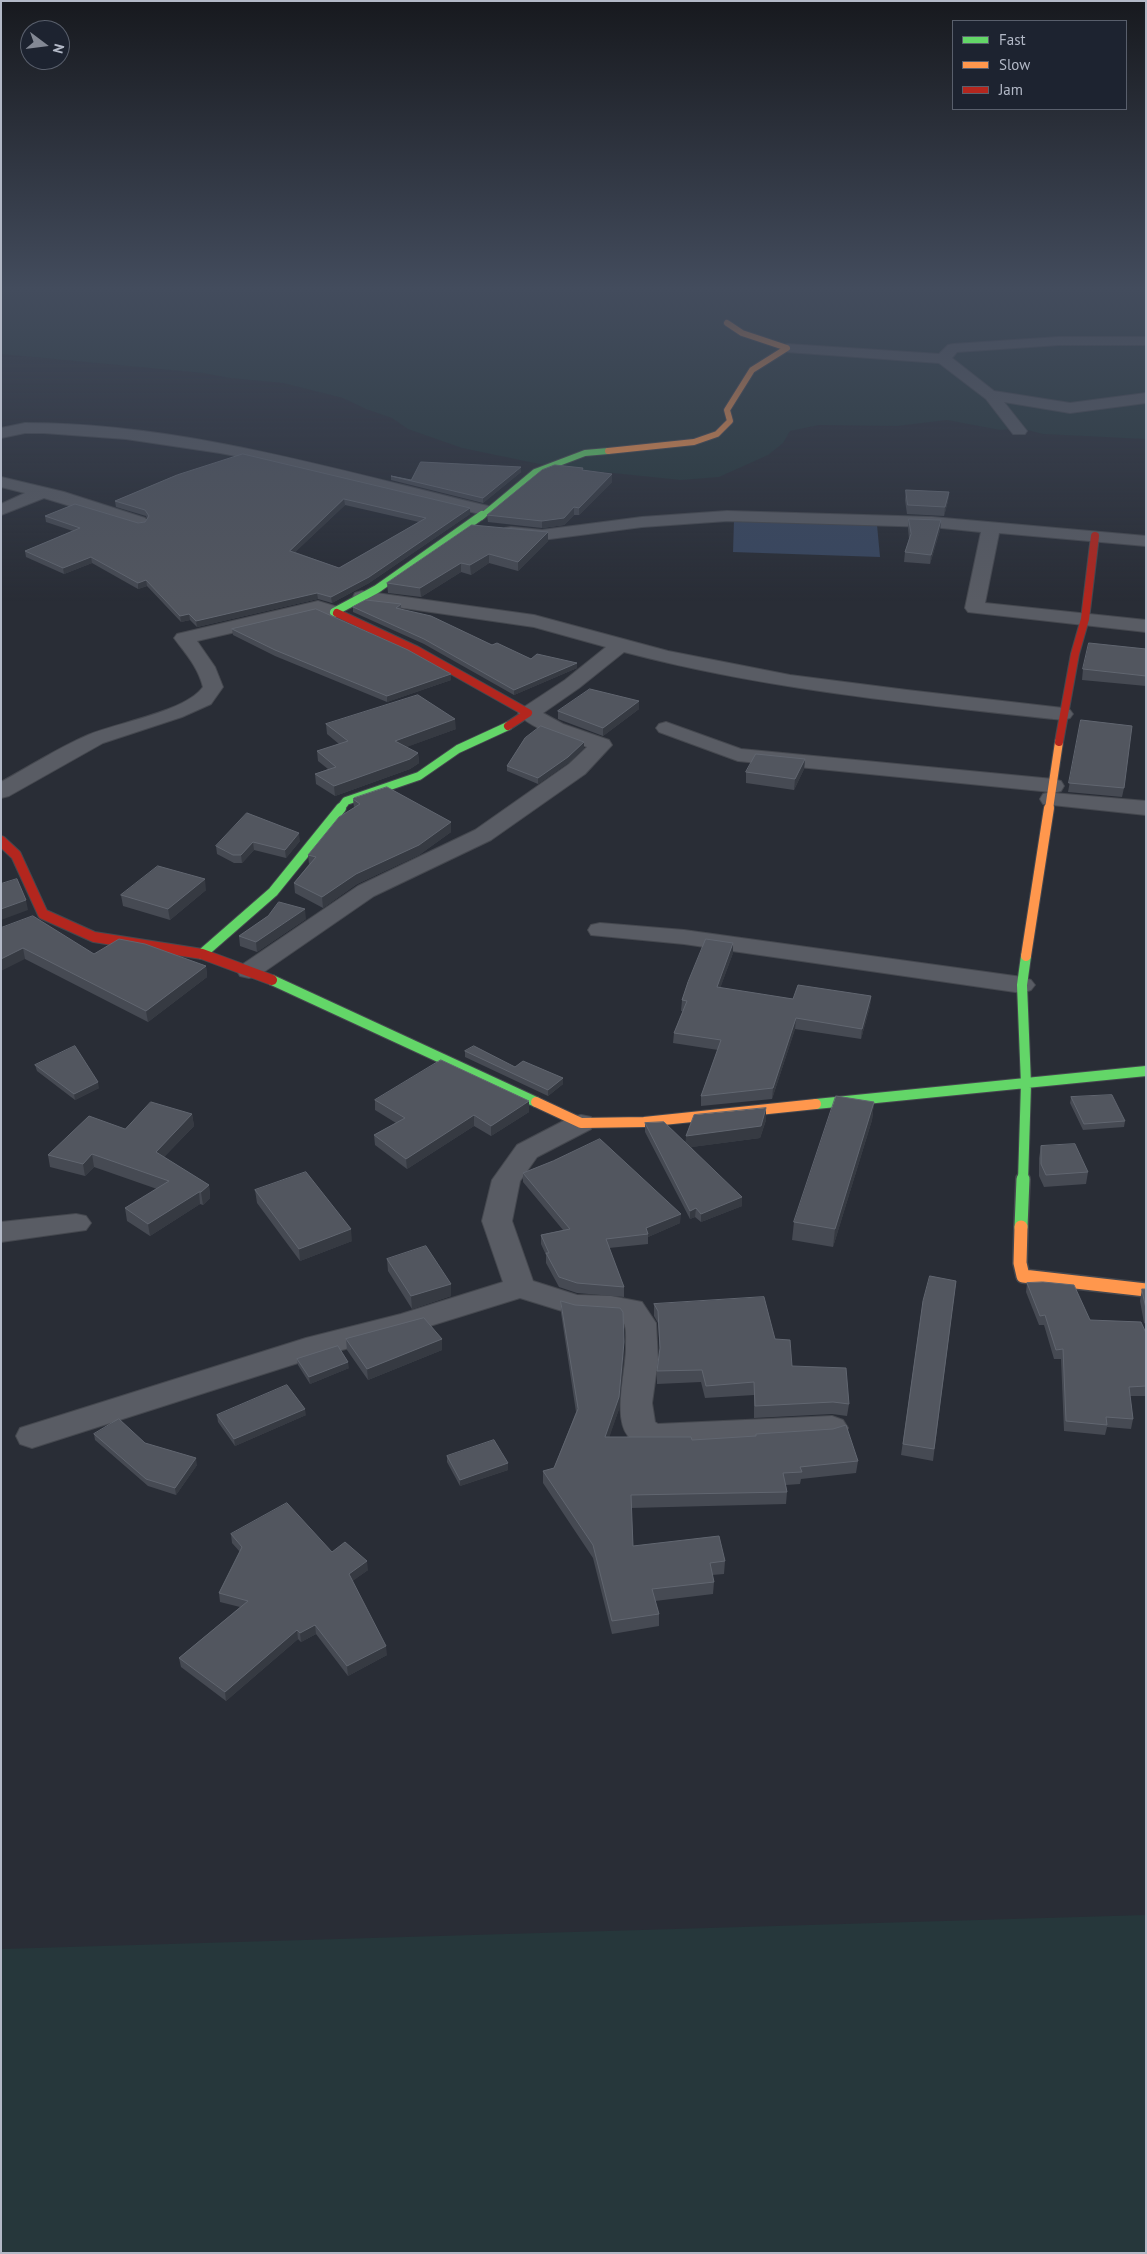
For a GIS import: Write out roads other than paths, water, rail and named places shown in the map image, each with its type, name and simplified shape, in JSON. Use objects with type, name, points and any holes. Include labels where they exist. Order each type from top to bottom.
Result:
[{"type":"street","points":[[334,612],[362,597],[468,527],[535,472],[586,453],[694,442],[717,434],[730,421],[727,410],[739,391]]},
{"type":"street","points":[[984,391],[989,395],[1070,408],[1146,398]]},
{"type":"street","points":[[1002,397],[994,398],[1019,432]]},
{"type":"street","points":[[1,433],[25,428],[44,428],[126,434],[220,448],[268,457],[343,477],[488,511]]},
{"type":"street","points":[[1,482],[42,492],[139,522]]},
{"type":"street","points":[[1,510],[42,492]]},
{"type":"street","points":[[468,527],[542,535],[642,522],[727,516],[932,522],[1146,541]]},
{"type":"street","points":[[991,527],[974,608],[1146,626]]},
{"type":"street","points":[[1095,536],[1085,619],[1075,654],[1063,714],[1022,985],[1026,1084],[1020,1263],[1023,1276],[1039,1280],[1146,1290]]},
{"type":"street","points":[[362,597],[420,606],[490,613],[527,620],[620,645],[750,674],[888,694],[1063,714]]},
{"type":"street","points":[[1,791],[96,739],[175,713],[204,700],[212,688],[211,682],[204,661],[184,638],[318,607],[334,612],[416,650],[556,728],[600,745],[577,770],[483,835],[448,853],[392,876],[366,891],[249,971]]},
{"type":"street","points":[[202,954],[273,892],[346,801],[419,776],[458,750],[502,730],[572,684],[620,645]]},
{"type":"street","points":[[666,728],[738,754],[1052,793],[1146,808]]},
{"type":"street","points":[[1,841],[16,855],[35,918],[94,936],[202,954],[249,971],[582,1123],[644,1122],[1146,1071]]},
{"type":"street","points":[[600,930],[684,937],[1022,985]]},
{"type":"street","points":[[520,1287],[498,1221],[506,1180],[527,1151],[582,1123]]},
{"type":"street","points":[[1,1232],[76,1223]]},
{"type":"street","points":[[32,1436],[317,1346],[406,1322],[520,1287],[575,1305],[631,1309],[641,1323],[642,1360],[636,1403],[640,1428],[650,1435],[664,1437],[832,1428]]},
{"type":"water","points":[[734,521],[877,525],[880,557],[733,552]]}]
